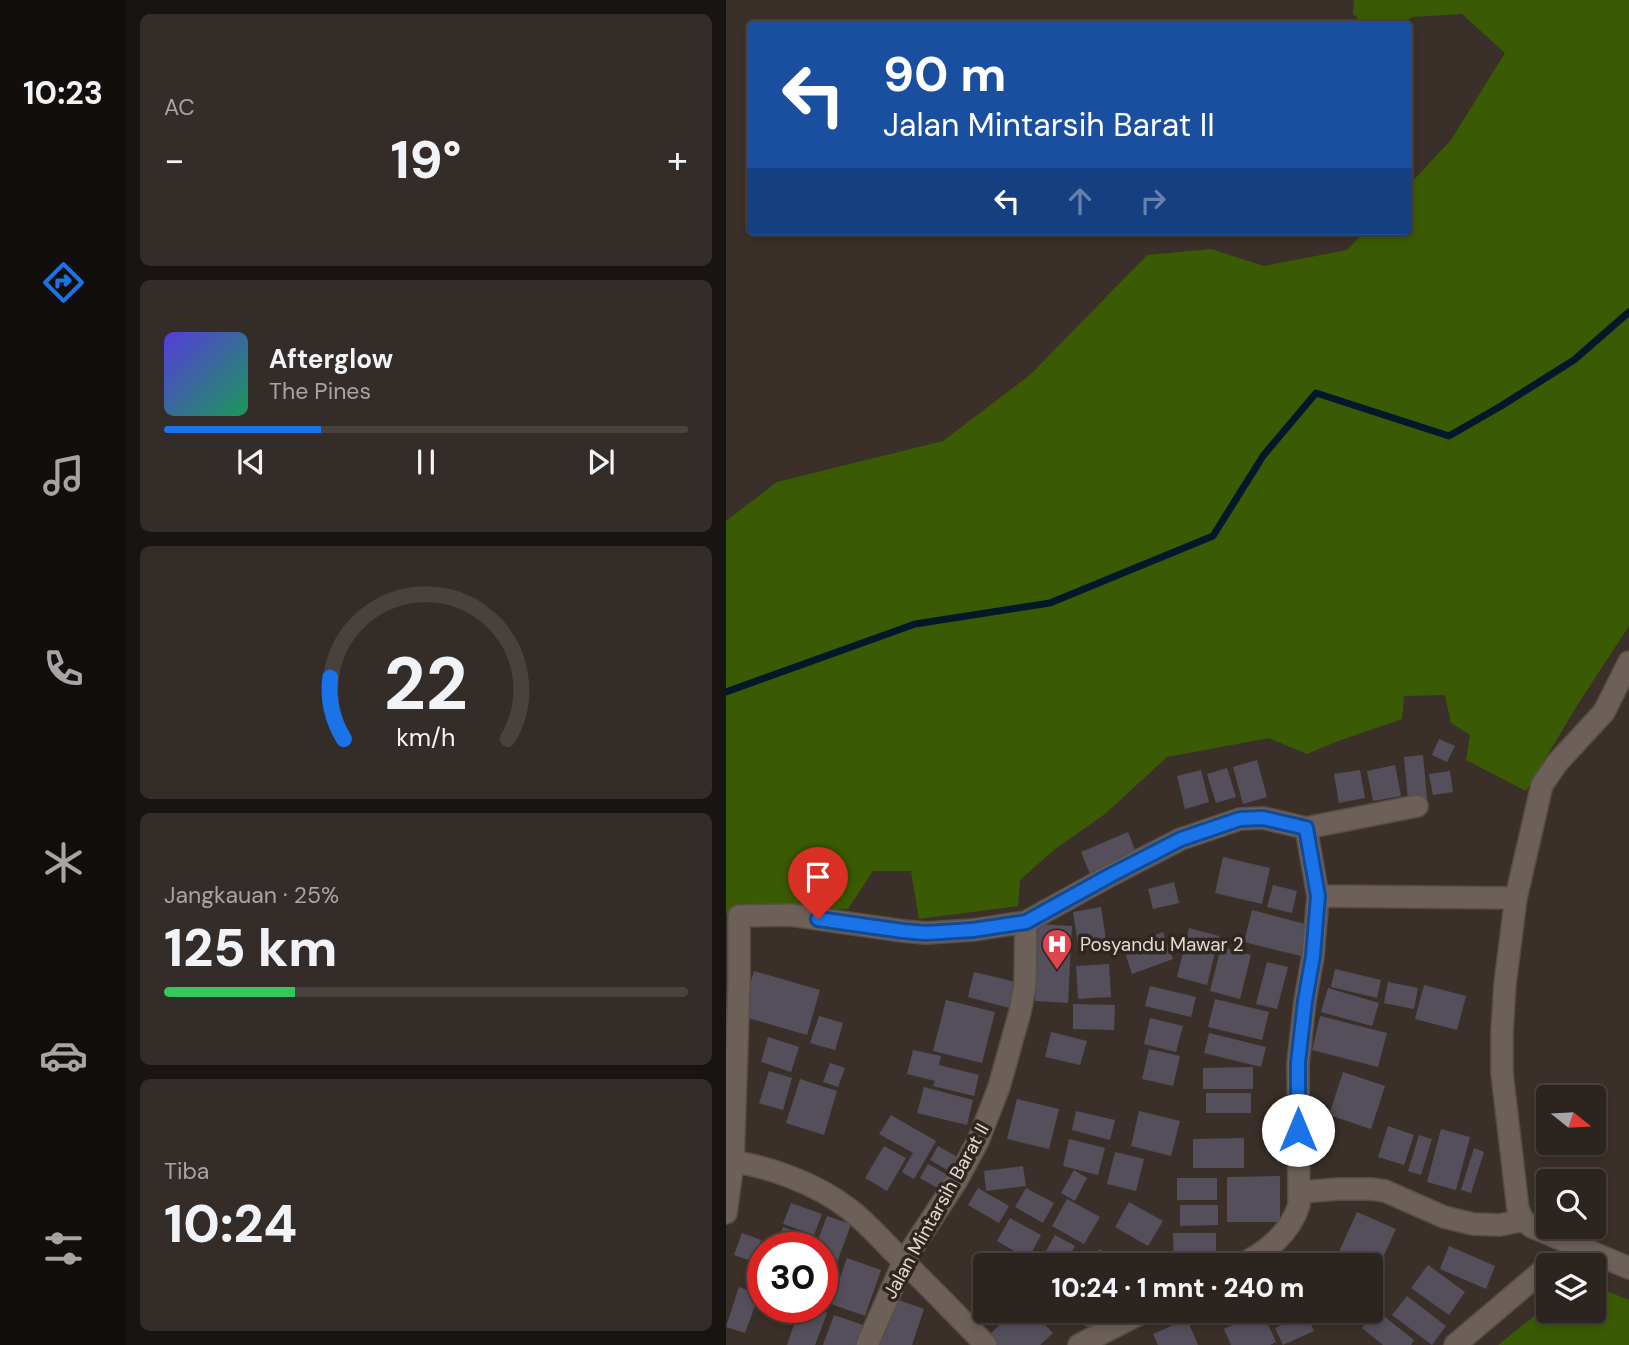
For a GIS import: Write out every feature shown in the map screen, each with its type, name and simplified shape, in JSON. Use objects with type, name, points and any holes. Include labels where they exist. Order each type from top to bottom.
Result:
[{"type":"street","points":[[1629,662],[1604,712],[1557,763],[1542,785],[1516,898],[1502,1031],[1502,1073],[1518,1209],[1523,1220],[1532,1227],[1629,1268]]},
{"type":"street","points":[[726,1213],[739,984],[733,917],[791,915],[926,933],[973,930],[1026,922],[1181,839],[1240,819],[1263,818],[1306,828],[1417,806]]},
{"type":"street","points":[[1260,1253],[1288,1228],[1299,1205],[1298,1063],[1313,956],[1318,896],[1306,828]]},
{"type":"street","points":[[1318,896],[1516,898]]},
{"type":"street","name":"Jalan Mintarsih Barat II","points":[[867,1345],[904,1261],[957,1180],[978,1140],[999,1087],[1025,985],[1026,922]]},
{"type":"street","points":[[730,1161],[776,1172],[803,1183],[850,1209],[986,1345]]},
{"type":"street","points":[[1300,1192],[1371,1189],[1385,1191],[1444,1217],[1473,1224],[1500,1225],[1523,1220]]},
{"type":"street","points":[[1563,1253],[1573,1245]]},
{"type":"street","points":[[1455,1345],[1536,1276]]},
{"type":"street","points":[[1079,1345],[1122,1323]]},
{"type":"green space","points":[[1354,0],[1629,0],[1629,626],[1526,791],[1466,760],[1470,735],[1451,723],[1445,695],[1404,696],[1402,719],[1307,754],[1269,738],[1167,757],[1105,814],[1055,849],[1020,880],[1018,906],[919,919],[911,871],[873,871],[848,909],[766,908],[726,914],[726,521],[777,482],[943,441],[1030,375],[1147,255],[1211,249],[1264,266],[1347,250],[1361,235],[1412,235],[1412,182],[1451,140],[1505,53],[1462,14],[1412,17],[1406,21],[1361,21],[1353,14]]},
{"type":"green space","points":[[1606,1291],[1629,1300],[1629,1345],[1498,1345],[1536,1315],[1536,1323],[1606,1323]]},
{"type":"building","points":[[1439,739],[1455,746],[1447,762],[1432,755]]},
{"type":"building","points":[[1423,755],[1427,798],[1408,800],[1404,757]]},
{"type":"building","points":[[1257,760],[1267,797],[1243,804],[1233,767]]},
{"type":"building","points":[[1395,765],[1401,796],[1373,801],[1367,771]]},
{"type":"building","points":[[1227,768],[1236,797],[1216,803],[1207,774]]},
{"type":"building","points":[[1201,770],[1209,802],[1185,809],[1177,776]]},
{"type":"building","points":[[1360,770],[1365,798],[1339,803],[1334,774]]},
{"type":"building","points":[[1450,771],[1453,792],[1433,795],[1429,774]]},
{"type":"building","points":[[1128,832],[1137,855],[1090,874],[1081,852]]},
{"type":"building","points":[[1223,857],[1270,868],[1262,904],[1215,893]]},
{"type":"building","points":[[1174,882],[1179,903],[1153,909],[1148,889]]},
{"type":"building","points":[[1273,885],[1297,891],[1292,913],[1267,907]]},
{"type":"building","points":[[1101,907],[1107,946],[1079,951],[1073,912]]},
{"type":"building","points":[[1252,910],[1309,925],[1301,956],[1244,942]]},
{"type":"building","points":[[1038,924],[1072,926],[1068,1003],[1035,1001]]},
{"type":"building","points":[[1189,928],[1219,936],[1207,985],[1177,977]]},
{"type":"building","points":[[1163,932],[1173,959],[1132,974],[1123,946]]},
{"type":"building","points":[[1221,947],[1251,955],[1240,999],[1210,991]]},
{"type":"building","points":[[1267,962],[1288,967],[1277,1009],[1256,1004]]},
{"type":"building","points":[[1109,964],[1111,997],[1078,999],[1076,966]]},
{"type":"building","points":[[1335,969],[1381,980],[1377,998],[1331,987]]},
{"type":"building","points":[[754,971],[820,990],[807,1035],[741,1016]]},
{"type":"building","points":[[974,972],[1020,983],[1013,1009],[968,997]]},
{"type":"building","points":[[1388,982],[1418,988],[1414,1009],[1384,1003]]},
{"type":"building","points":[[1424,985],[1466,996],[1457,1030],[1415,1019]]},
{"type":"building","points":[[1150,986],[1196,997],[1191,1017],[1145,1006]]},
{"type":"building","points":[[1328,988],[1379,1003],[1372,1026],[1321,1012]]},
{"type":"building","points":[[1215,999],[1269,1012],[1262,1040],[1208,1027]]},
{"type":"building","points":[[946,1000],[995,1012],[982,1063],[933,1051]]},
{"type":"building","points":[[1073,1004],[1115,1005],[1114,1030],[1073,1029]]},
{"type":"building","points":[[819,1016],[843,1023],[835,1050],[810,1043]]},
{"type":"building","points":[[1320,1016],[1387,1033],[1378,1067],[1312,1050]]},
{"type":"building","points":[[1150,1018],[1183,1026],[1176,1052],[1144,1044]]},
{"type":"building","points":[[1051,1032],[1087,1041],[1080,1065],[1045,1057]]},
{"type":"building","points":[[1209,1033],[1266,1047],[1261,1067],[1204,1053]]},
{"type":"building","points":[[768,1037],[799,1047],[791,1072],[761,1062]]},
{"type":"building","points":[[1149,1049],[1180,1056],[1173,1086],[1142,1079]]},
{"type":"building","points":[[913,1050],[941,1056],[939,1065],[979,1075],[974,1096],[933,1086],[935,1081],[907,1074]]},
{"type":"building","points":[[830,1063],[845,1068],[838,1087],[823,1082]]},
{"type":"building","points":[[1253,1067],[1253,1089],[1203,1089],[1203,1068]]},
{"type":"building","points":[[769,1071],[792,1078],[783,1110],[759,1103]]},
{"type":"building","points":[[1343,1072],[1385,1086],[1371,1129],[1329,1115]]},
{"type":"building","points":[[800,1079],[837,1091],[824,1135],[786,1123]]},
{"type":"building","points":[[924,1087],[973,1100],[967,1125],[917,1113]]},
{"type":"building","points":[[1206,1093],[1251,1093],[1251,1113],[1206,1113]]},
{"type":"building","points":[[1017,1099],[1059,1109],[1049,1149],[1007,1139]]},
{"type":"building","points":[[1076,1111],[1115,1120],[1110,1140],[1072,1130]]},
{"type":"building","points":[[1139,1111],[1180,1121],[1171,1156],[1131,1146]]},
{"type":"building","points":[[891,1115],[936,1141],[914,1179],[902,1172],[913,1153],[879,1134]]},
{"type":"building","points":[[1388,1126],[1414,1135],[1404,1165],[1378,1157]]},
{"type":"building","points":[[1441,1129],[1470,1137],[1456,1190],[1427,1182]]},
{"type":"building","points":[[1419,1135],[1432,1139],[1421,1175],[1408,1171]]},
{"type":"building","points":[[1244,1138],[1244,1168],[1193,1168],[1193,1139]]},
{"type":"building","points":[[1069,1139],[1105,1148],[1098,1175],[1063,1166]]},
{"type":"building","points":[[884,1146],[906,1158],[887,1191],[865,1178]]},
{"type":"building","points":[[938,1146],[964,1161],[956,1175],[930,1160]]},
{"type":"building","points":[[1474,1148],[1484,1152],[1471,1193],[1461,1190]]},
{"type":"building","points":[[1115,1152],[1144,1159],[1136,1191],[1107,1184]]},
{"type":"building","points":[[928,1164],[953,1178],[944,1192],[920,1178]]},
{"type":"building","points":[[1023,1166],[1026,1186],[986,1191],[984,1171]]},
{"type":"building","points":[[1074,1170],[1087,1178],[1075,1201],[1061,1193]]},
{"type":"building","points":[[1280,1176],[1280,1222],[1227,1222],[1227,1177]]},
{"type":"building","points":[[1177,1178],[1217,1178],[1217,1200],[1177,1200]]},
{"type":"building","points":[[978,1188],[1009,1206],[999,1223],[968,1205]]},
{"type":"building","points":[[1026,1188],[1054,1203],[1043,1223],[1015,1207]]},
{"type":"building","points":[[1067,1199],[1100,1217],[1084,1244],[1052,1226]]},
{"type":"building","points":[[1129,1202],[1163,1221],[1148,1246],[1115,1227]]},
{"type":"building","points":[[791,1203],[822,1214],[815,1232],[806,1232],[783,1224]]},
{"type":"building","points":[[1180,1205],[1218,1205],[1218,1225],[1180,1226]]},
{"type":"building","points":[[1357,1212],[1396,1229],[1383,1257],[1383,1253],[1338,1253]]},
{"type":"building","points":[[827,1216],[851,1224],[838,1260],[838,1232],[821,1232]]},
{"type":"building","points":[[1010,1218],[1041,1235],[1031,1253],[1018,1253],[997,1241]]},
{"type":"building","points":[[783,1227],[798,1232],[781,1232]]},
{"type":"building","points":[[742,1233],[747,1235],[747,1260],[734,1255]]},
{"type":"building","points":[[1173,1233],[1216,1233],[1216,1253],[1174,1253]]},
{"type":"building","points":[[1055,1235],[1075,1246],[1071,1253],[1045,1253]]},
{"type":"building","points":[[1449,1246],[1495,1266],[1486,1289],[1440,1269]]},
{"type":"building","points":[[847,1258],[881,1270],[865,1316],[838,1306],[838,1284]]},
{"type":"building","points":[[1428,1265],[1465,1292],[1449,1315],[1411,1288]]},
{"type":"building","points":[[739,1287],[747,1290],[749,1323],[745,1333],[726,1327]]},
{"type":"building","points":[[1407,1296],[1446,1326],[1432,1345],[1392,1315]]},
{"type":"building","points":[[890,1297],[924,1309],[912,1345],[874,1345]]},
{"type":"building","points":[[838,1316],[863,1325],[856,1345],[823,1345],[831,1323],[838,1323]]},
{"type":"building","points":[[1383,1316],[1414,1340],[1411,1345],[1383,1345],[1362,1328],[1366,1323],[1383,1323]]},
{"type":"building","points":[[795,1323],[823,1323],[815,1345],[787,1345]]},
{"type":"building","points":[[1002,1323],[1043,1323],[1053,1333],[1040,1345],[998,1345],[989,1335]]},
{"type":"building","points":[[1080,1323],[1095,1323],[1091,1329]]},
{"type":"building","points":[[1178,1323],[1189,1323],[1198,1345],[1158,1345],[1153,1334]]},
{"type":"building","points":[[1237,1323],[1267,1323],[1276,1342],[1270,1345],[1231,1345],[1224,1329]]},
{"type":"building","points":[[1286,1323],[1310,1323],[1314,1331],[1283,1345],[1275,1328]]},
{"type":"waterway","points":[[726,692],[915,624],[1050,603],[1213,536],[1263,456],[1316,393],[1449,436],[1574,360],[1629,312]]},
{"type":"place","name":"Posyandu Mawar 2","points":[[1057,971]]},
{"type":"route","points":[[818,919],[926,933],[973,930],[1026,922],[1181,839],[1240,819],[1263,818],[1306,828],[1318,896],[1313,956],[1298,1063],[1298,1130]]}]
